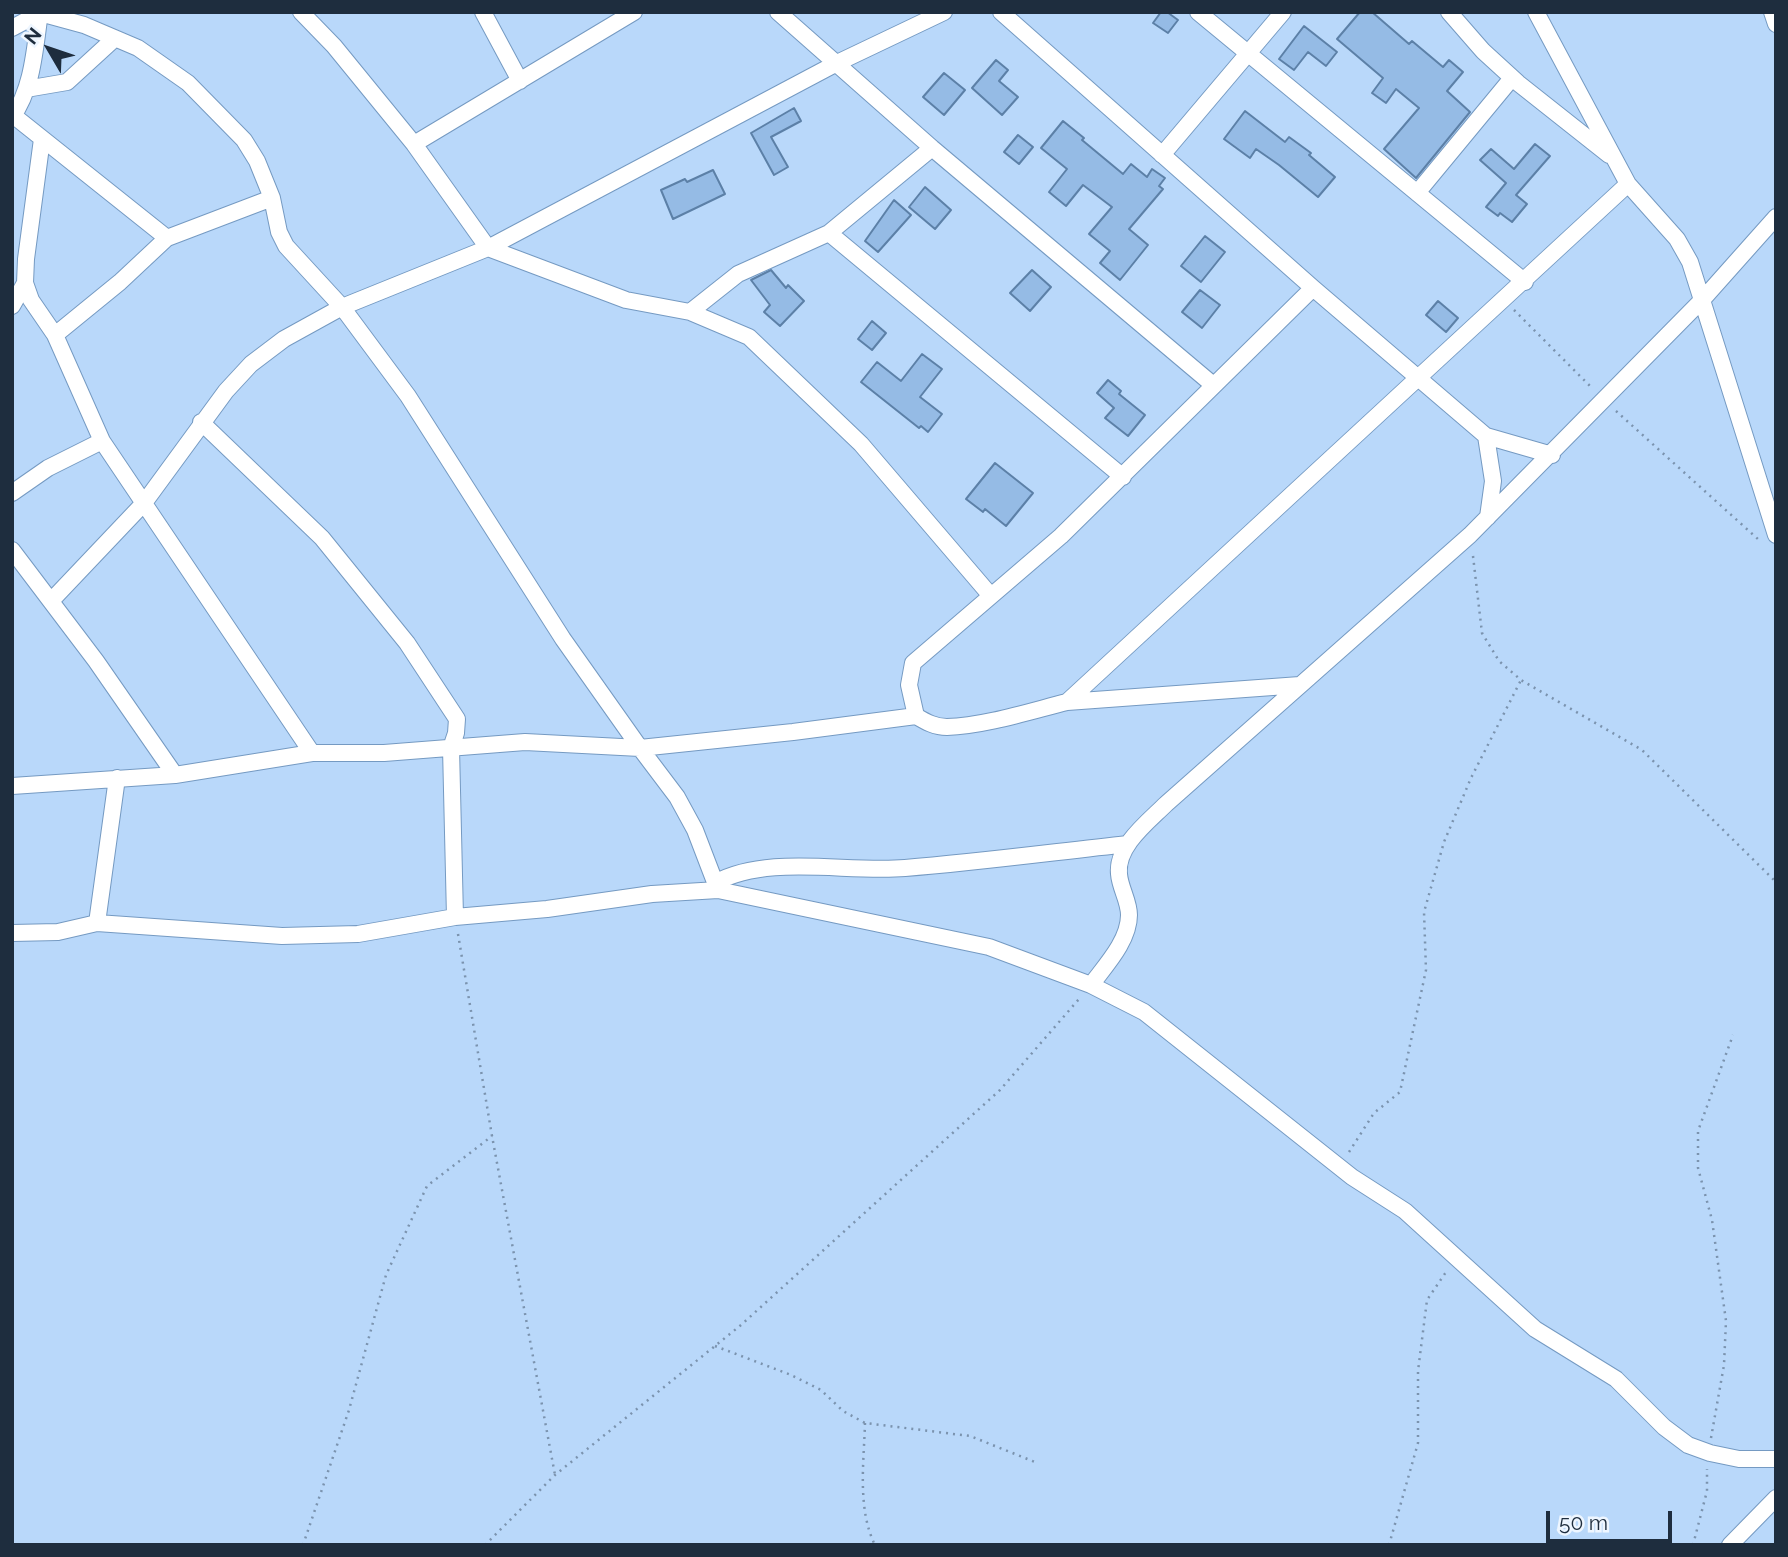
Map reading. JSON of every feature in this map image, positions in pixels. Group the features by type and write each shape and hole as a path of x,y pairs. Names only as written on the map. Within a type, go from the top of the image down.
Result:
{"street":[{"path":"301,12 334,46 414,144 488,248 626,300 690,312 749,337 861,444 991,596"},
{"path":"482,12 520,80"},
{"path":"414,144 634,12"},
{"path":"778,12 932,148 1212,384"},
{"path":"51,601 144,503 201,422 251,364 284,339 342,307 488,248 837,63 944,12"},
{"path":"1001,12 1313,288 1486,436 1552,455"},
{"path":"1198,12 1525,282"},
{"path":"1162,155 1283,12"},
{"path":"1449,12 1483,51 1512,78 1616,160"},
{"path":"1536,12 1628,184 1677,239 1690,262 1703,299 1771,540"},
{"path":"1772,12 1776,24"},
{"path":"12,28 40,13 83,25 138,48 188,83 244,140 257,161 272,198 279,232 286,246 342,307 408,396 564,639 677,797 695,830 717,886"},
{"path":"40,13 26,89 13,116 167,238"},
{"path":"26,89 67,82 114,39"},
{"path":"1417,193 1512,78"},
{"path":"42,139 26,259 25,283 31,300 55,335 102,440 312,754"},
{"path":"690,312 738,274 829,233 932,148"},
{"path":"1068,702 1628,184"},
{"path":"55,335 120,282 167,238 272,198"},
{"path":"1091,985 1122,941 1129,917 1119,874 1120,862 1128,844 1166,804 1489,517 1703,299 1776,217"},
{"path":"829,233 1123,477"},
{"path":"12,306 25,283"},
{"path":"916,716 909,685 913,663 1061,536 1123,477 1212,384 1313,288"},
{"path":"201,422 323,538 407,643 457,719 451,748 455,917"},
{"path":"1486,436 1493,481 1489,517"},
{"path":"12,493 48,468 102,440"},
{"path":"12,550 175,775"},
{"path":"14,783 175,775 312,754 384,753 525,742 640,748 916,716 930,724 946,727 997,719 1068,702 1300,685"},
{"path":"97,923 117,778"},
{"path":"717,886 731,874 757,868 902,868 1128,844"},
{"path":"12,933 58,932 97,923 282,936 358,934 455,917 547,909 717,886 989,947 1091,985 1144,1012 1340,1167 1405,1211 1535,1329 1616,1379 1664,1427 1688,1446 1739,1459 1776,1459"},
{"path":"1730,1545 1773,1507"}],"path":[{"path":"1504,300 1605,401 1771,540"},
{"path":"1470,535 1482,633 1499,661 1521,680 1642,750 1776,882"},
{"path":"1340,1167 1374,1113 1401,1092 1426,970 1424,912 1444,842 1471,778 1521,680"},
{"path":"455,917 492,1136 555,1475"},
{"path":"485,1545 555,1475 751,1316 1000,1090 1091,985"},
{"path":"1693,1545 1707,1491 1707,1452 1724,1365 1726,1321 1712,1220 1698,1168 1698,1131 1733,1035"},
{"path":"303,1545 349,1410 391,1262 427,1186 492,1136"},
{"path":"1389,1545 1418,1443 1418,1371 1427,1300 1456,1257"},
{"path":"715,1346 821,1390 843,1411 865,1423 970,1436 1035,1462"},
{"path":"865,1423 864,1500 868,1532 874,1545"}],"building":[{"path":"1161,12 1167,12 1178,20 1168,33 1153,23"},
{"path":"1360,12 1372,12 1409,44 1412,41 1443,67 1449,60 1463,72 1447,91 1470,112 1416,178 1384,149 1419,108 1396,89 1386,103 1372,93 1383,78 1337,39"},
{"path":"1304,26 1337,52 1326,66 1308,52 1294,70 1279,59"},
{"path":"996,60 1008,70 999,81 1018,97 1002,115 972,88"},
{"path":"944,73 965,90 944,115 923,97"},
{"path":"794,108 801,121 771,137 788,167 774,175 751,133"},
{"path":"1245,111 1285,142 1289,137 1311,153 1309,155 1335,177 1318,197 1256,149 1250,158 1224,139"},
{"path":"1063,121 1123,174 1131,164 1147,177 1152,169 1165,178 1159,186 1163,189 1129,229 1148,245 1120,280 1100,263 1110,251 1089,234 1112,207 1083,185 1066,206 1049,192 1067,169 1041,148"},
{"path":"1018,135 1033,147 1019,164 1004,152"},
{"path":"1535,144 1550,156 1516,195 1527,204 1512,222 1486,207 1506,183 1480,160 1491,149 1514,169"},
{"path":"713,170 725,194 673,219 661,190"},
{"path":"925,187 951,210 935,229 909,207"},
{"path":"894,200 911,215 878,252 865,241"},
{"path":"1205,236 1225,252 1201,282 1181,266"},
{"path":"771,270 786,288 788,285 804,301 780,326 764,312 770,305 751,280"},
{"path":"1032,270 1051,287 1030,311 1010,293"},
{"path":"1200,290 1220,305 1202,328 1182,312"},
{"path":"1438,301 1458,318 1446,332 1426,315"},
{"path":"872,321 886,333 872,350 858,339"},
{"path":"922,354 942,369 920,397 942,414 928,432 921,426 919,428 861,382 877,362 901,381"},
{"path":"1108,380 1121,391 1119,394 1145,415 1128,436 1105,418 1114,408 1097,393"},
{"path":"995,463 1033,493 1006,526 985,509 983,512 966,499"}]}
